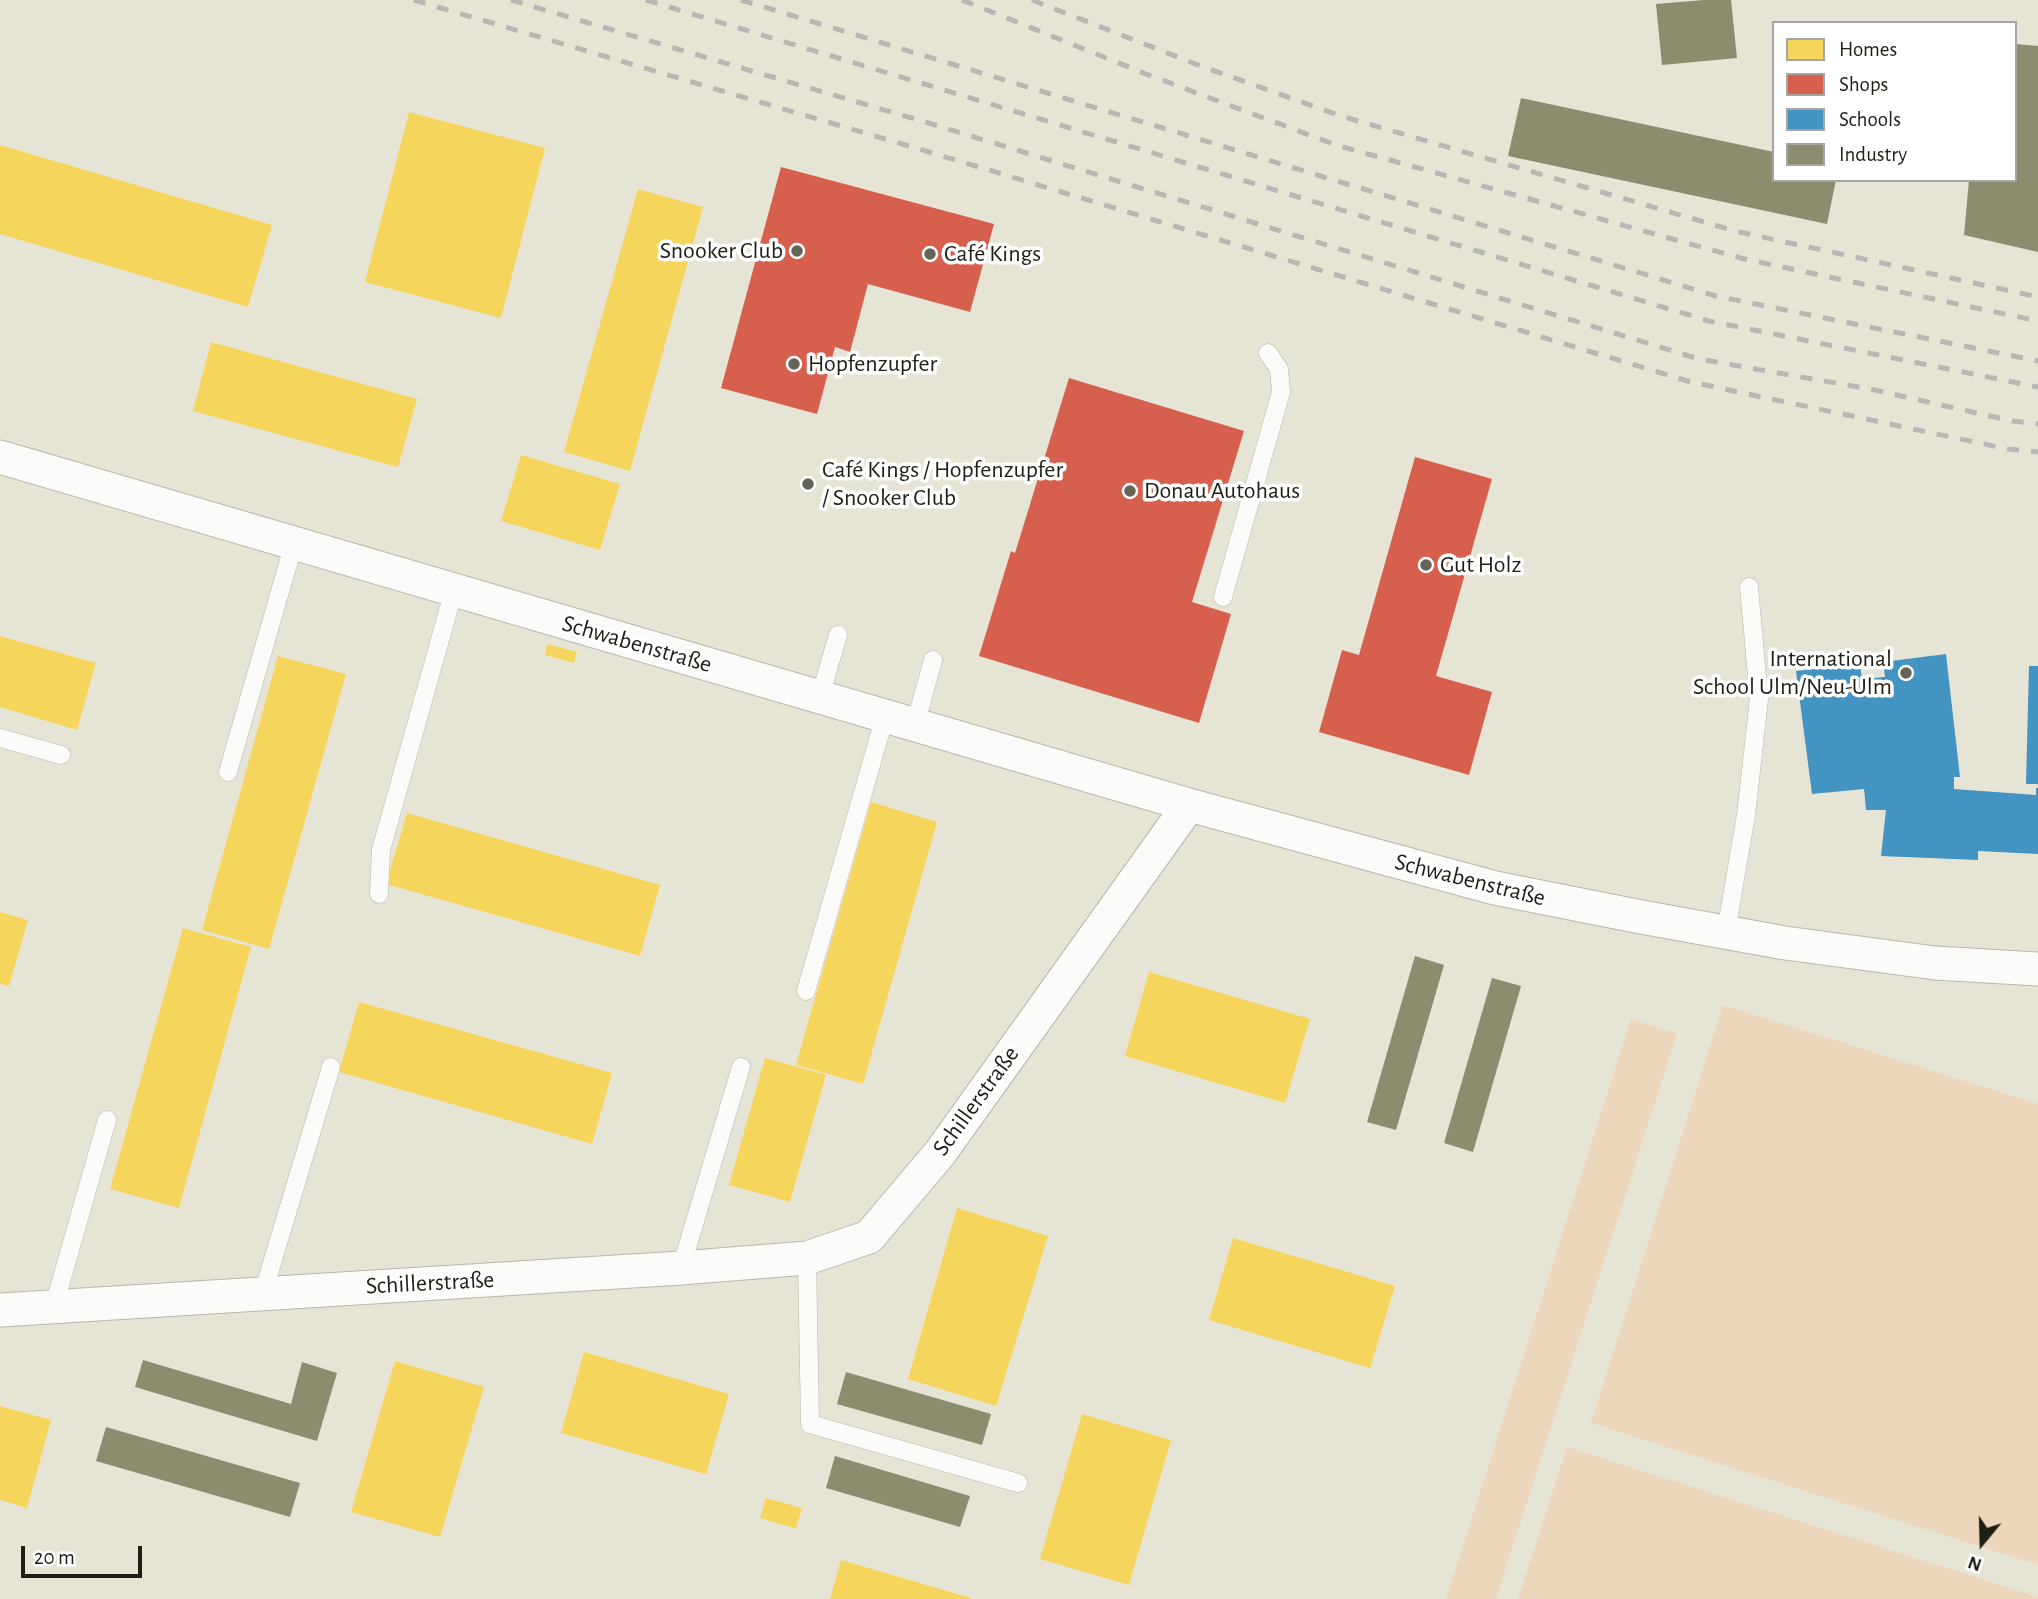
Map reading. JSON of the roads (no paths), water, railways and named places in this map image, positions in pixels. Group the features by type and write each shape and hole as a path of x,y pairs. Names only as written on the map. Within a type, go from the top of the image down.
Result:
{"street":[{"name":"Schwabenstraße","path":"0,457 1189,805 1495,888 1785,943 1935,963 2038,969"},
{"name":"Schillerstraße","path":"0,1310 807,1258 869,1237 931,1164 1189,805"}],"lane":[{"path":"1223,597 1281,392 1279,369 1268,353"},
{"path":"228,772 294,543"},
{"path":"1726,932 1746,815 1759,699 1749,587"},
{"path":"379,894 382,850 454,590"},
{"path":"820,697 838,635"},
{"path":"806,991 900,721 933,660"},
{"path":"0,738 61,755"},
{"path":"263,1293 331,1067"},
{"path":"681,1268 741,1067"},
{"path":"54,1306 107,1120"},
{"path":"807,1258 810,1423 1018,1483"}],"railway":[{"path":"414,0 1691,382 2008,449 2038,452"},
{"path":"511,0 925,122 1699,359 1875,390 2012,421 2038,424"},
{"path":"646,0 1709,321 2038,387"},
{"path":"741,0 1716,296 2038,361"},
{"path":"962,0 1146,74 1336,145 1744,259 2038,321"},
{"path":"1032,0 1198,65 1341,116 1735,231 2038,297"}],"place":[{"name":"Snooker Club","path":"797,251"},
{"name":"Café Kings","path":"930,254"},
{"name":"Hopfenzupfer","path":"794,364"},
{"name":"Café Kings / Hopfenzupfer / Snooker Club","path":"808,484"},
{"name":"Donau Autohaus","path":"1130,491"},
{"name":"Gut Holz","path":"1426,565"},
{"name":"International School Ulm/Neu-Ulm","path":"1906,673"}]}
